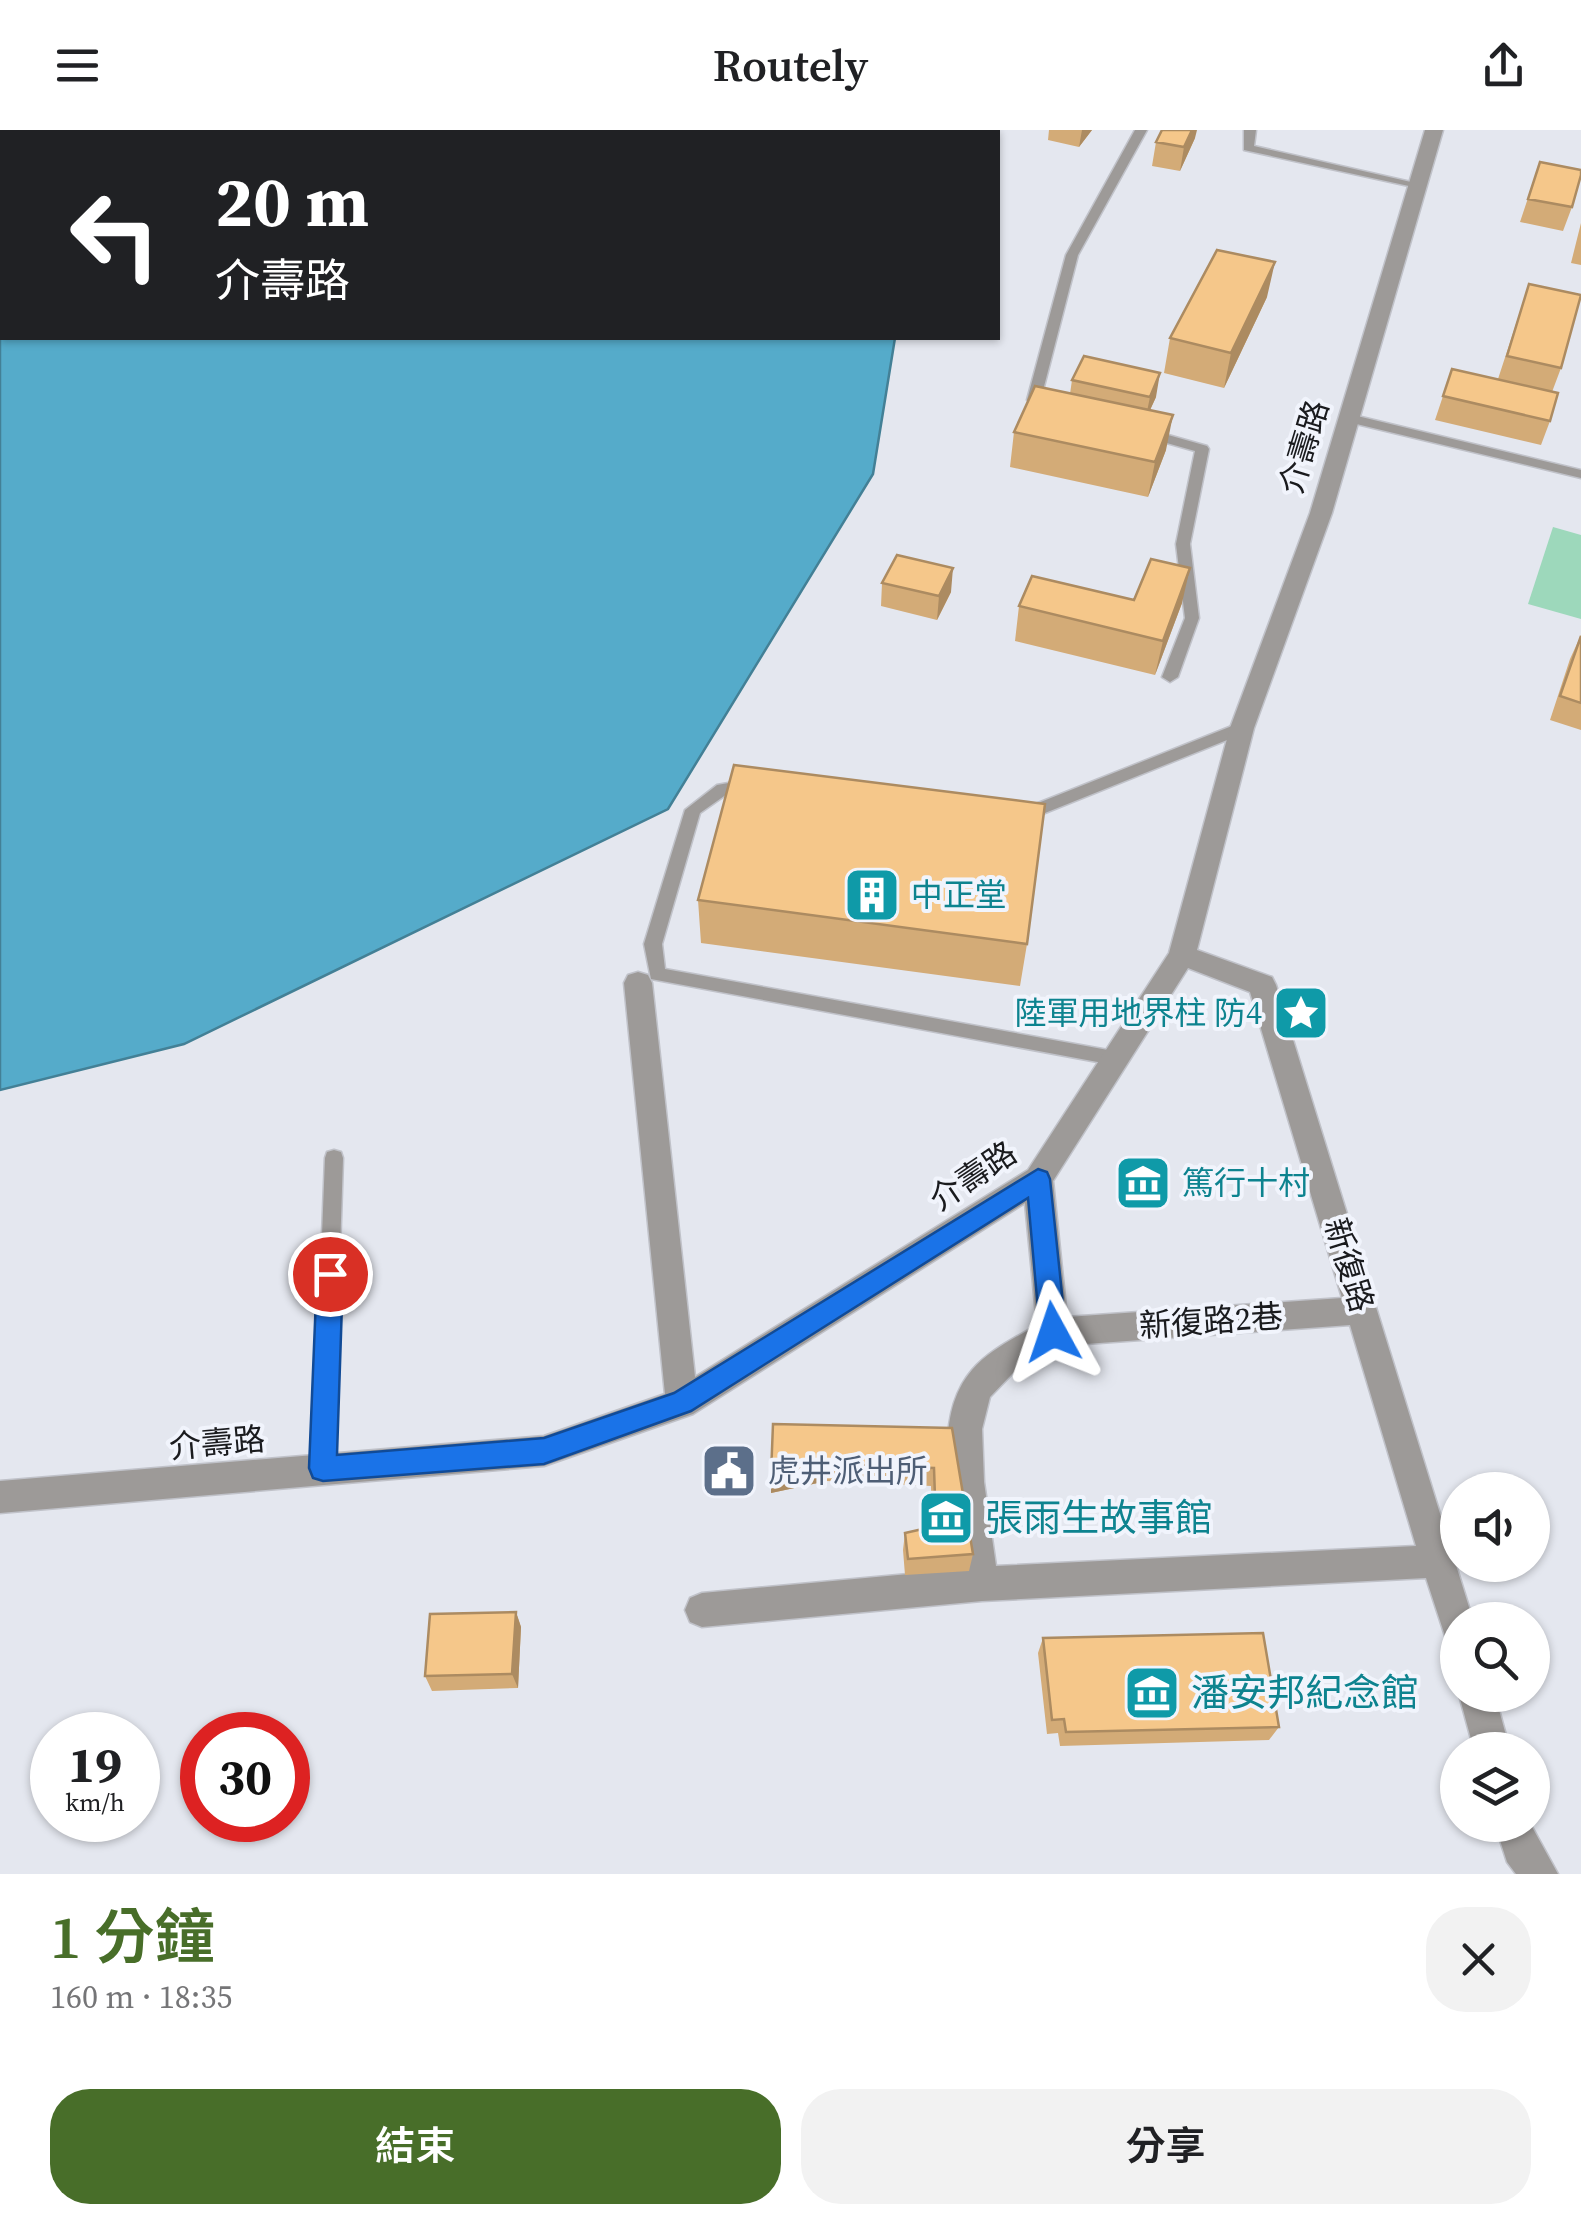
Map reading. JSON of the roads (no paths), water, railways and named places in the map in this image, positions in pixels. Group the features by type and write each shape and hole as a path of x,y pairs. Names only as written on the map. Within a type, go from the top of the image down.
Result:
{"street":[{"name":"介壽路","path":"0,1497 544,1451 682,1403 1038,1179 1182,956 1242,728 1322,513 1434,130"},
{"name":"新復路","path":"1182,956 1262,985 1451,1602"},
{"path":"638,983 682,1403"},
{"path":"982,1584 964,1430 978,1386 1053,1332 1038,1179"},
{"name":"新復路2巷","path":"1053,1332 1363,1310"},
{"path":"702,1610 982,1584 1439,1561"},
{"path":"1518,1842 1539,1874"}],"lane":[{"path":"1052,405 1034,400 1072,256 1141,130"},
{"path":"1250,130 1248,148 1418,185"},
{"path":"1349,418 1581,474"},
{"path":"1127,427 1202,448 1183,544 1192,618 1170,678"},
{"path":"1004,815 1021,816 1242,728"},
{"path":"770,783 723,789 693,810 652,944 658,974 1119,1059"},
{"path":"323,1468 334,1158"}],"water":[{"path":"0,340 895,340 873,474 668,809 184,1044 0,1090"}],"place":[{"name":"中正堂","path":"872,895"},
{"name":"陸軍用地界柱 防4","path":"1301,1013"},
{"name":"篤行十村","path":"1143,1183"},
{"name":"虎井派出所","path":"729,1471"},
{"name":"張雨生故事館","path":"946,1518"},
{"name":"潘安邦紀念館","path":"1152,1693"}]}
